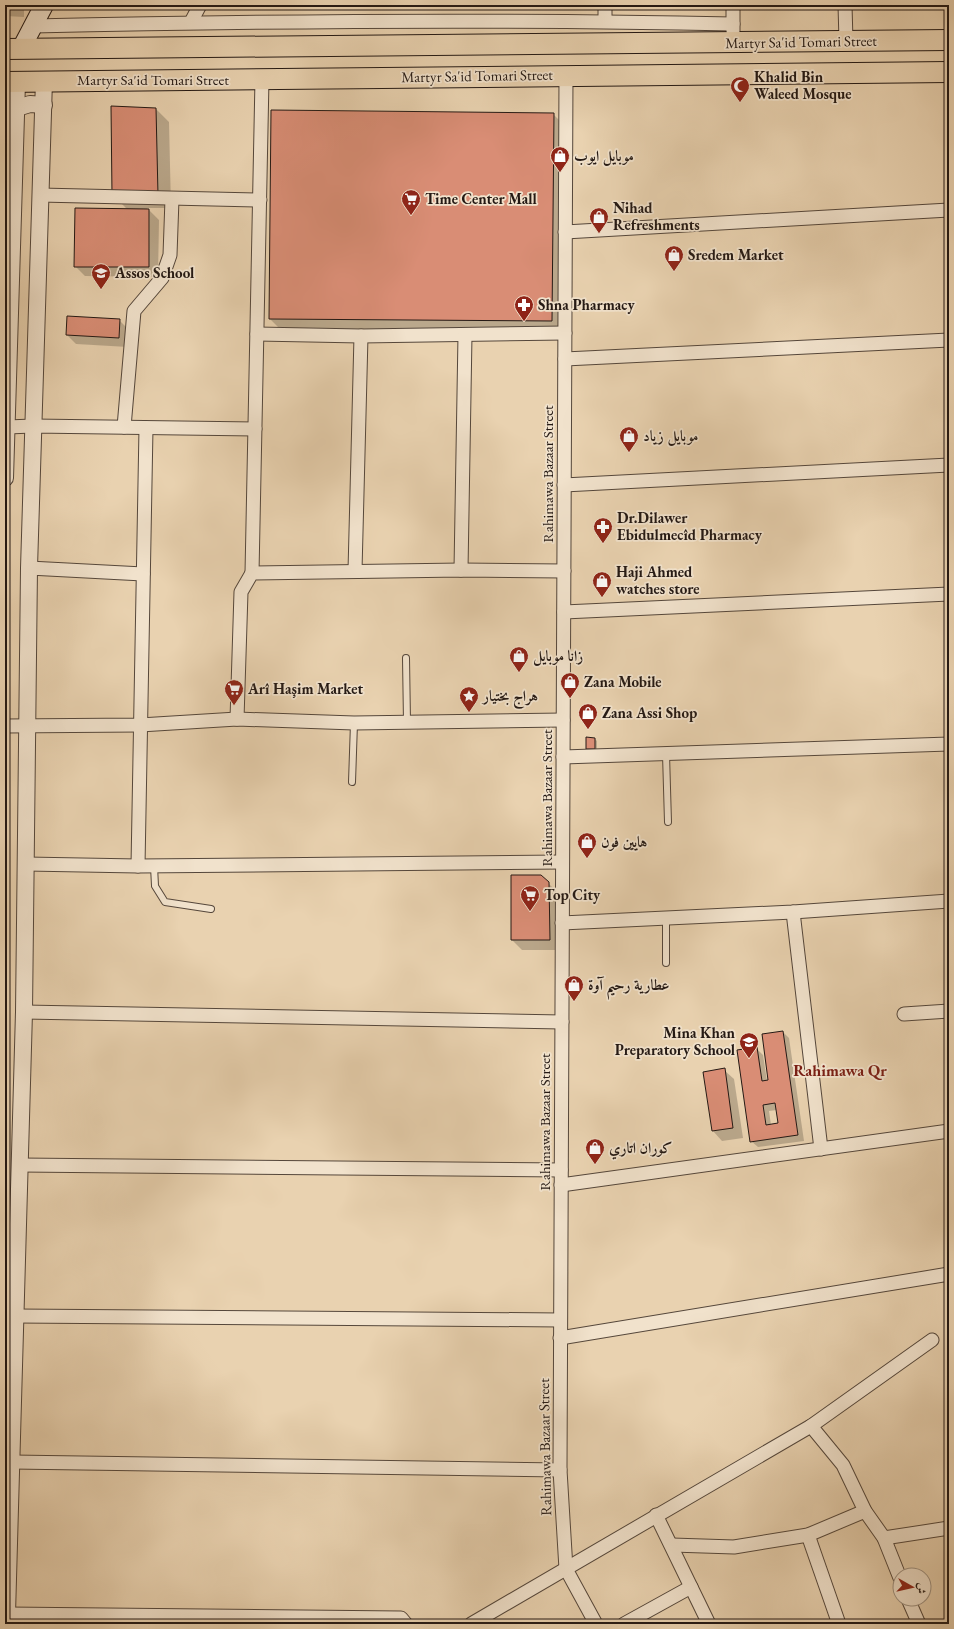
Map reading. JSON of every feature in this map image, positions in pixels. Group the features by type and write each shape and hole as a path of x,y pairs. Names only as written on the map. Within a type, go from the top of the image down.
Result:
{"main road":[{"path":"13,49 33,26 44,5"},
{"name":"Martyr Sa'id Tomari Street","path":"13,49 733,33 846,41 949,40"},
{"name":"Martyr Sa'id Tomari Street","path":"11,82 44,80 949,72"}],"street":[{"path":"191,22 200,5"},
{"path":"605,5 605,21"},
{"path":"33,26 191,22 605,21 733,33 733,5"},
{"path":"845,5 846,41"},
{"name":"Rahimawa Bazaar Street","path":"566,75 560,1320 560,1470 566,1569"},
{"path":"237,719 241,592 252,573 262,79"},
{"path":"44,80 29,568 24,1012 20,1165 11,1231 15,1316 12,1462 6,1619 401,1618 406,1624"},
{"path":"5,478 17,108 11,82"},
{"path":"17,108 30,104 44,105"},
{"path":"40,195 260,200"},
{"path":"124,427 134,311 162,278 170,255 172,199"},
{"path":"565,232 949,210"},
{"path":"257,334 361,336 565,333"},
{"path":"461,570 465,335"},
{"path":"355,571 361,336"},
{"path":"565,359 949,340"},
{"path":"7,427 34,426 255,429"},
{"path":"138,866 146,428"},
{"path":"564,485 949,465"},
{"path":"29,568 143,574"},
{"path":"252,573 461,570 564,571"},
{"path":"564,612 949,594"},
{"path":"5,726 140,725 237,719 354,723 563,720"},
{"path":"563,757 949,744"},
{"path":"26,864 154,866 562,862"},
{"path":"562,923 793,912 949,901"},
{"path":"793,912 821,1149"},
{"path":"904,1014 949,1011"},
{"path":"24,1012 562,1022"},
{"path":"561,1185 949,1131"},
{"path":"20,1165 561,1170"},
{"path":"560,1338 949,1274"},
{"path":"15,1316 560,1320"},
{"path":"471,1624 811,1426 932,1340"},
{"path":"811,1426 842,1464 865,1511 884,1538 896,1567"},
{"path":"12,1462 560,1470"},
{"path":"672,1545 734,1547 808,1535 865,1511"},
{"path":"656,1515 710,1624"},
{"path":"884,1538 949,1528"},
{"path":"808,1535 840,1624"},
{"path":"566,1569 596,1624"},
{"path":"624,1624 691,1587"},
{"path":"912,1607 919,1624"}],"lane":[{"path":"406,658 407,722"},
{"path":"352,782 354,723"},
{"path":"666,754 668,822"},
{"path":"154,866 155,886 165,902 211,909"},
{"path":"666,918 666,963"}],"building":[{"path":"111,106 156,108 158,195 112,195"},
{"name":"Time Center Mall","path":"271,110 554,113 552,321 269,319"},
{"path":"75,208 149,209 149,267 74,267"},
{"path":"67,316 120,319 119,338 66,335"},
{"path":"586,737 595,738 595,749 586,749"},
{"name":"Top City","path":"511,875 541,875 549,882 550,940 511,940"},
{"path":"783,1031 798,1135 750,1142 737,1050 757,1047 762,1081 768,1080 762,1034","holes":["775,1103 778,1123 766,1125 763,1105"]},
{"path":"725,1068 733,1128 712,1131 703,1072"}],"place":[{"name":"Khalid Bin Waleed Mosque","path":"740,103"},
{"name":"موبايل ايوب","path":"560,173"},
{"name":"Time Center Mall","path":"411,216"},
{"name":"Nihad Refreshments","path":"599,234"},
{"name":"Sredem Market","path":"674,272"},
{"name":"Assos School","path":"101,290"},
{"name":"Shna Pharmacy","path":"524,322"},
{"name":"موبايل زياد","path":"629,453"},
{"name":"Dr.Dilawer Ebidulmecîd Pharmacy","path":"603,544"},
{"name":"Haji Ahmed watches store","path":"602,598"},
{"name":"زانا موبايل","path":"519,673"},
{"name":"Zana Mobile","path":"570,699"},
{"name":"Arî Haşim Market","path":"234,706"},
{"name":"هراج بختيار","path":"469,713"},
{"name":"Zana Assi Shop","path":"588,730"},
{"name":"هايين فون","path":"587,859"},
{"name":"Top City","path":"530,912"},
{"name":"عطارية رحيم آوة","path":"574,1002"},
{"name":"Mina Khan Preparatory School","path":"749,1059"},
{"name":"كوران اتاري","path":"595,1165"}],"district":[{"name":"Rahimawa Qr","path":"840,1070"}]}
